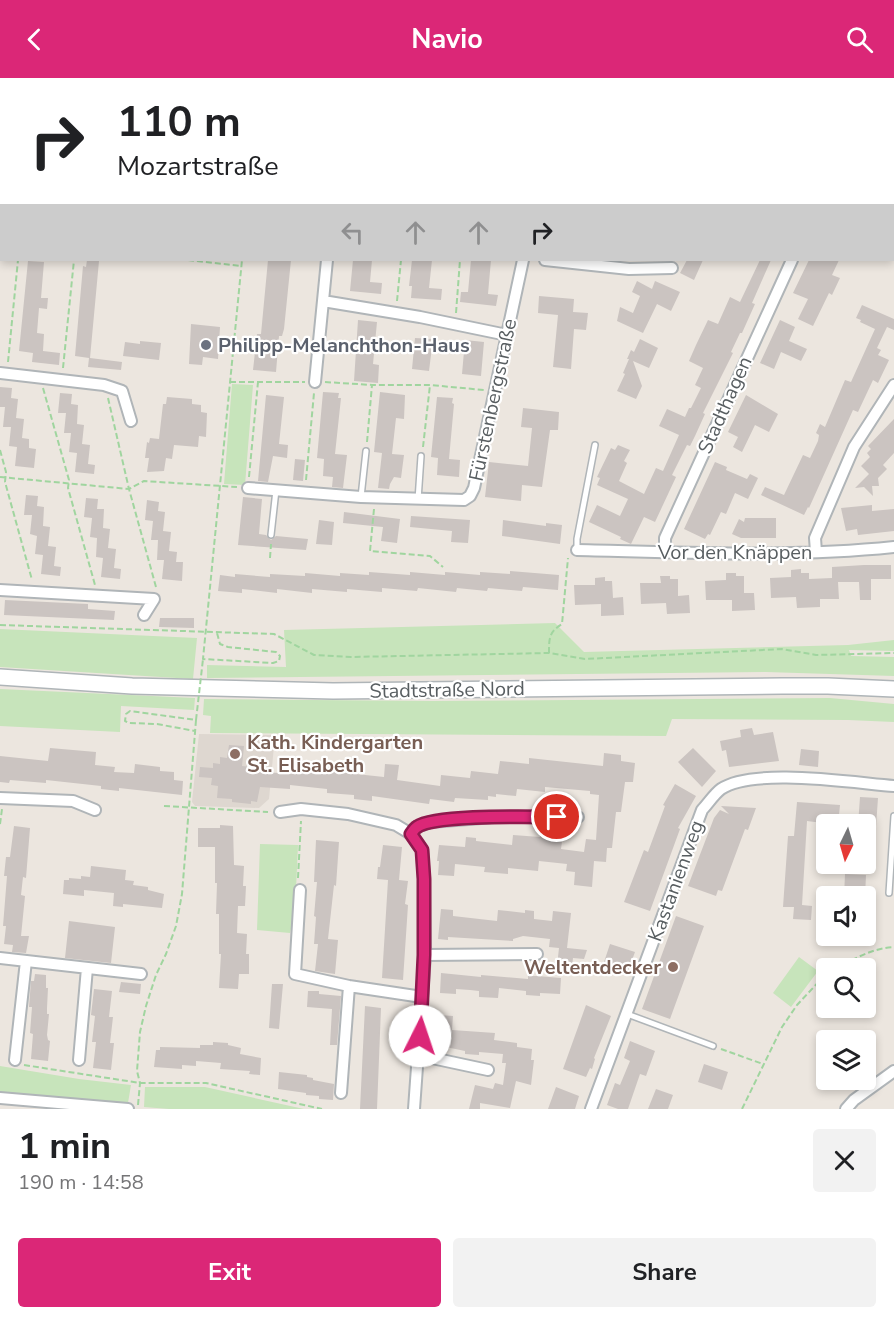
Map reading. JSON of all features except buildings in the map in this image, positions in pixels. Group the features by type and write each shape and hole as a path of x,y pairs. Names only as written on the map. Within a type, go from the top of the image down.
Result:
{"main road":[{"name":"Stadtstraße Nord","path":"0,677 142,686 321,691 828,686 894,689"}],"street":[{"path":"315,382 327,261"},
{"name":"Fürstenbergstraße","path":"248,488 375,498 464,501 474,488 523,261"},
{"path":"568,261 629,268 672,268"},
{"name":"Stadthagen","path":"665,552 665,538 792,261"},
{"path":"323,301 507,335"},
{"path":"3,373 104,385 122,391 131,421"},
{"path":"816,552 815,538 854,447 894,385"},
{"name":"Vor den Knäppen","path":"577,550 816,552 894,548"},
{"path":"0,590 154,599 144,615"},
{"name":"Kastanienweg","path":"591,1109 702,810 720,789 744,780 769,777 894,786"},
{"path":"1,799 73,801 95,810"},
{"path":"280,812 301,809 348,814 396,825 411,834 422,850 424,955 414,1109"},
{"path":"411,834 417,827 430,822 494,817 578,817"},
{"path":"300,890 295,974 349,986 422,996"},
{"path":"424,955 537,954"},
{"path":"0,958 141,974"},
{"path":"15,1062 26,961"},
{"path":"79,1060 87,968"},
{"path":"341,1093 349,986"},
{"path":"418,1055 488,1070"},
{"path":"846,1109 854,1100 894,1071"},
{"path":"0,1098 128,1109"}],"lane":[{"path":"577,550 577,539 595,445"},
{"path":"362,497 366,451"},
{"path":"418,500 421,456"},
{"path":"271,536 276,490"},
{"path":"889,893 894,816"},
{"path":"627,1014 713,1046"}],"path":[{"path":"3,373 18,261"},
{"path":"62,380 74,261"},
{"path":"197,261 241,266"},
{"path":"138,1109 140,1083 136,1071 140,1032 146,1006 176,926 182,894 196,720 242,261"},
{"path":"395,313 401,261"},
{"path":"455,324 460,261"},
{"path":"41,377 69,483 68,488 96,586 96,594"},
{"path":"230,382 430,385 495,391"},
{"path":"0,477 129,489 144,481 248,488 258,382"},
{"path":"305,493 315,382"},
{"path":"104,385 157,591 154,599"},
{"path":"366,451 372,385"},
{"path":"421,456 430,385"},
{"path":"0,450 6,472 5,482 35,591"},
{"path":"375,498 370,551 430,556 443,567"},
{"path":"270,558 271,536"},
{"path":"549,653 549,636 562,624 568,556 577,550"},
{"path":"0,625 274,634 314,655 333,656 549,653 585,659 782,649 816,655 894,653"},
{"path":"203,659 273,663 279,661 280,656 276,652 219,644 217,633"},
{"path":"195,731 125,721 126,714 130,711 196,720"},
{"path":"0,824 1,799"},
{"path":"164,806 280,812"},
{"path":"300,890 298,883 301,809"},
{"path":"855,958 894,947"},
{"path":"742,1109 782,1027 797,1005 816,985"},
{"path":"713,1046 763,1064"},
{"path":"15,1062 140,1083 206,1083 322,1109"}],"shaded area":[{"name":"Kath. Kindergarten St. Elisabeth","path":"199,734 275,735 269,799 259,808 195,806 192,802"}],"green space":[{"path":"232,384 253,385 245,485 224,484"},
{"path":"555,623 584,652 848,645 894,640 894,651 849,650 851,656 894,657 894,676 766,672 207,678 207,665 286,667 284,630"},
{"path":"0,629 197,638 193,679 0,667"},
{"path":"0,689 195,698 194,710 121,706 120,732 0,726"},
{"path":"830,698 894,704 894,722 672,719 666,736 210,733 211,716 203,715 204,699 432,701"},
{"path":"260,844 298,845 295,912 290,933 257,930"},
{"path":"799,957 816,970 816,974 791,1007 773,993"},
{"path":"0,1066 131,1085 128,1103 0,1092"},
{"path":"145,1087 205,1087 304,1109 144,1107"}],"place":[{"name":"Philipp-Melanchthon-Haus","path":"206,345"},
{"name":"Kath. Kindergarten St. Elisabeth","path":"235,754"},
{"name":"Weltentdecker","path":"673,967"}],"route":[{"path":"420,1036 424,955 424,879 422,850 411,834 417,827 430,822 494,817 557,817"}]}
